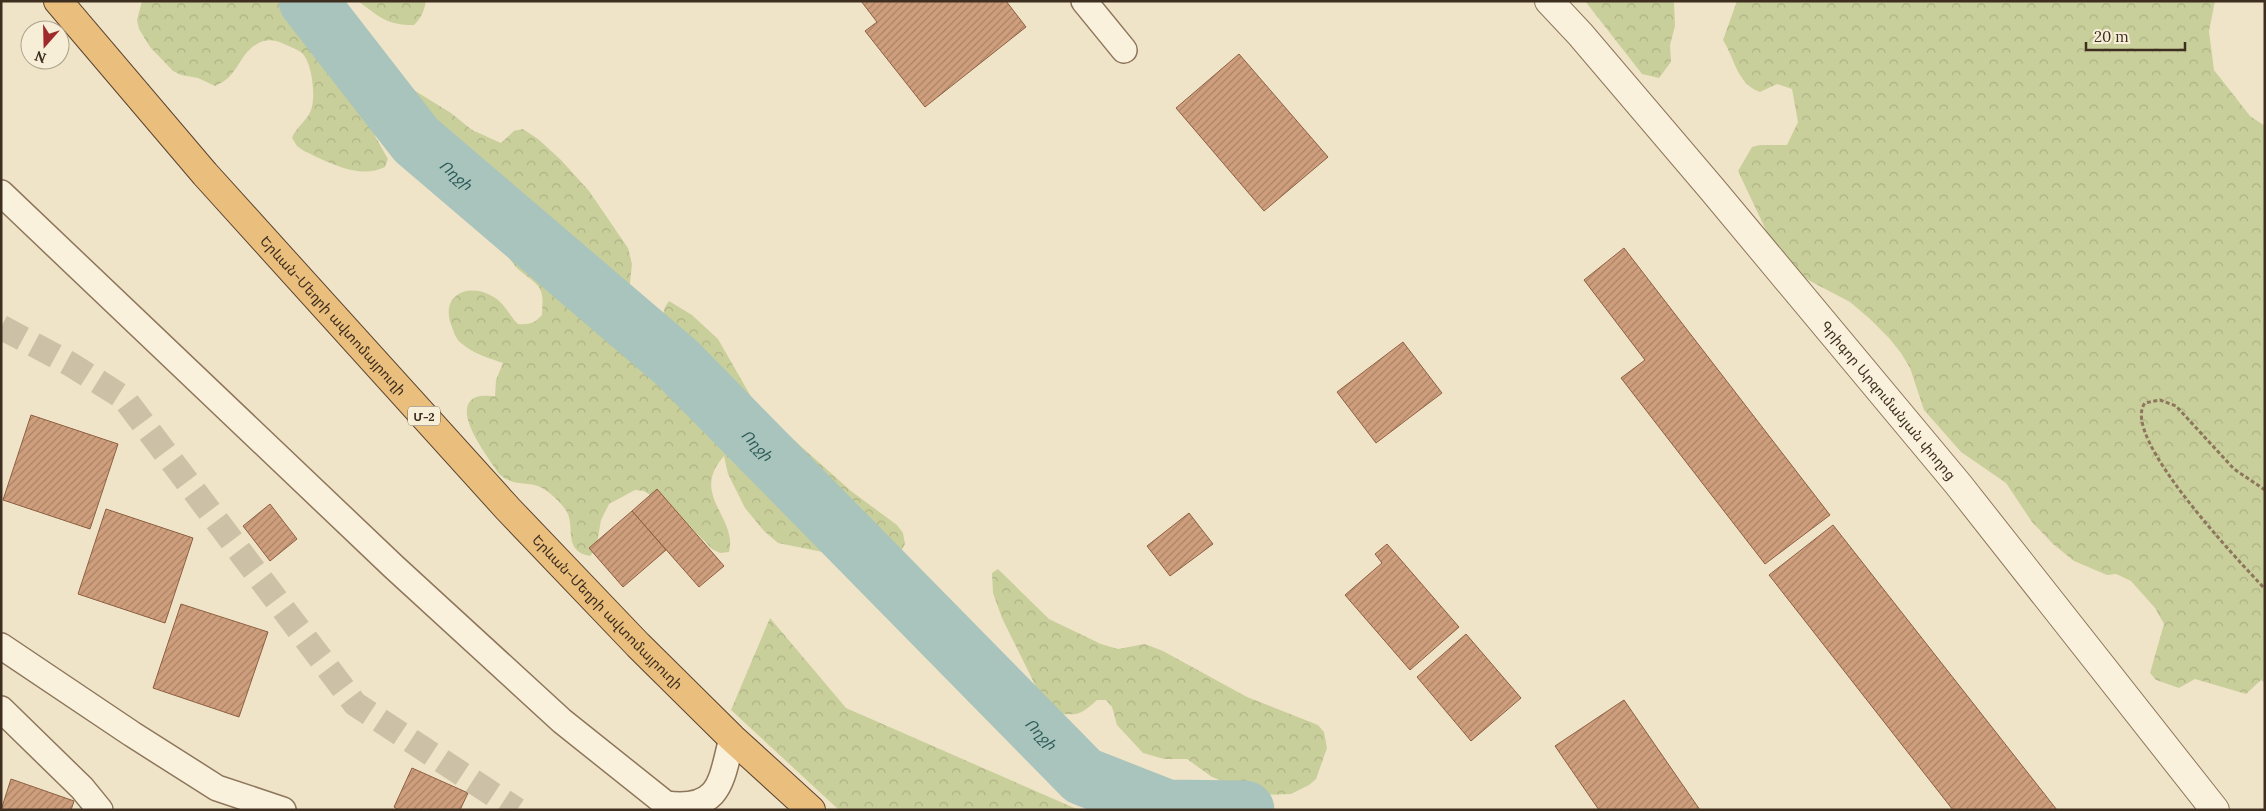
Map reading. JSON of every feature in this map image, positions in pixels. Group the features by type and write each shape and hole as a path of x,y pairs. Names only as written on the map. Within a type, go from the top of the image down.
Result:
{"highway":[{"name":"Երևան-Մեղրի ավտոմայրուղի","path":"58,1 205,174 508,509 638,645 732,738 810,810"}],"street":[{"path":"1084,1 1124,50"},
{"name":"Գրիգոր Արզումանյան փողոց","path":"1549,1 1580,34 1700,174 1945,469 2101,663 2215,810"},
{"path":"6,207 562,721 666,804 684,808 701,804 712,797 720,784 732,738"},
{"path":"1,646 216,788 283,810"},
{"path":"1,709 82,788 100,810"}],"path":[{"path":"2265,490 2234,469 2176,406 2160,400 2145,403 2141,408 2141,420 2146,438 2166,471 2209,528 2265,589"}],"green space":[{"path":"142,1 314,1 376,54 383,71 451,113 472,130 501,143 514,131 523,129 538,139 561,160 589,191 628,248 632,264 629,292 631,319 656,358 668,384 699,413 709,416 716,409 710,382 666,327 663,313 669,301 692,315 718,339 757,407 851,491 897,525 903,533 905,544 900,553 891,559 862,560 778,543 764,531 745,508 728,474 724,456 715,470 711,483 717,506 730,539 729,552 720,553 712,549 678,514 644,491 635,490 609,504 601,520 596,549 590,556 581,553 573,543 568,515 561,504 542,488 532,484 510,481 499,474 480,446 469,422 467,412 469,403 478,396 495,396 496,380 503,363 476,353 458,340 449,316 449,307 452,300 465,291 483,292 492,296 503,305 518,324 529,324 542,315 542,299 538,286 515,266 457,176 429,146 401,131 393,129 380,129 375,136 388,159 385,167 375,170 365,172 354,171 304,151 297,146 292,138 309,114 313,97 311,73 303,54 279,42 272,40 264,41 250,49 234,72 223,82 215,86 198,78 181,75 173,71 150,47 139,29 137,20"},
{"path":"358,1 426,1 419,20 414,25 404,25 390,22 378,16"},
{"path":"1585,1 1674,1 1675,26 1670,45 1671,62 1659,78 1642,74"},
{"path":"1737,1 2215,1 2209,31 2214,70 2250,116 2265,126 2265,683 2261,680 2246,694 2195,679 2179,688 2156,680 2150,673 2164,624 2155,608 2131,581 2116,574 2107,575 2074,561 2053,544 2032,522 2006,483 1961,452 1924,410 1910,368 1889,338 1850,302 1810,281 1780,260 1738,171 1752,147 1760,145 1787,145 1798,122 1792,89 1777,84 1760,92 1746,83 1737,70 1723,40"},
{"path":"998,569 1049,619 1101,644 1118,649 1145,644 1163,651 1247,697 1318,725 1324,732 1327,748 1316,779 1309,785 1291,794 1259,795 1212,777 1187,759 1164,759 1143,753 1117,725 1112,707 1106,700 1097,700 1087,709 1078,713 1055,713 1042,699 1002,618 993,593 992,573"},
{"path":"770,618 846,708 1079,810 839,810 731,710"}],"building":[{"path":"861,1 1006,1 1026,27 925,107 865,31 877,22"},
{"path":"1239,54 1328,157 1264,211 1176,108"},
{"path":"1624,248 1830,515 1765,564 1621,378 1645,360 1584,280"},
{"path":"1403,342 1442,393 1376,443 1337,392"},
{"path":"31,415 118,444 90,529 3,500"},
{"path":"657,489 724,566 699,587 632,511"},
{"path":"270,504 297,539 270,561 243,526"},
{"path":"106,509 193,538 165,623 78,594"},
{"path":"632,511 666,550 623,587 589,548"},
{"path":"1189,513 1213,544 1170,576 1147,546"},
{"path":"1833,525 2057,810 1953,810 1769,575"},
{"path":"1387,544 1459,627 1410,670 1345,595 1382,563 1375,554"},
{"path":"181,604 268,632 239,717 153,688"},
{"path":"1466,634 1521,698 1471,741 1417,677"},
{"path":"1624,700 1700,810 1599,810 1555,746"},
{"path":"412,768 468,793 460,810 399,810 394,807"},
{"path":"11,779 74,801 71,810 1,810"}],"waterway":[{"name":"Ողջի","path":"308,1 416,140 677,363 1083,776 1167,809 1245,810"}],"tunnel":[{"path":"1,327 70,364 124,398 355,704 517,810"}]}
